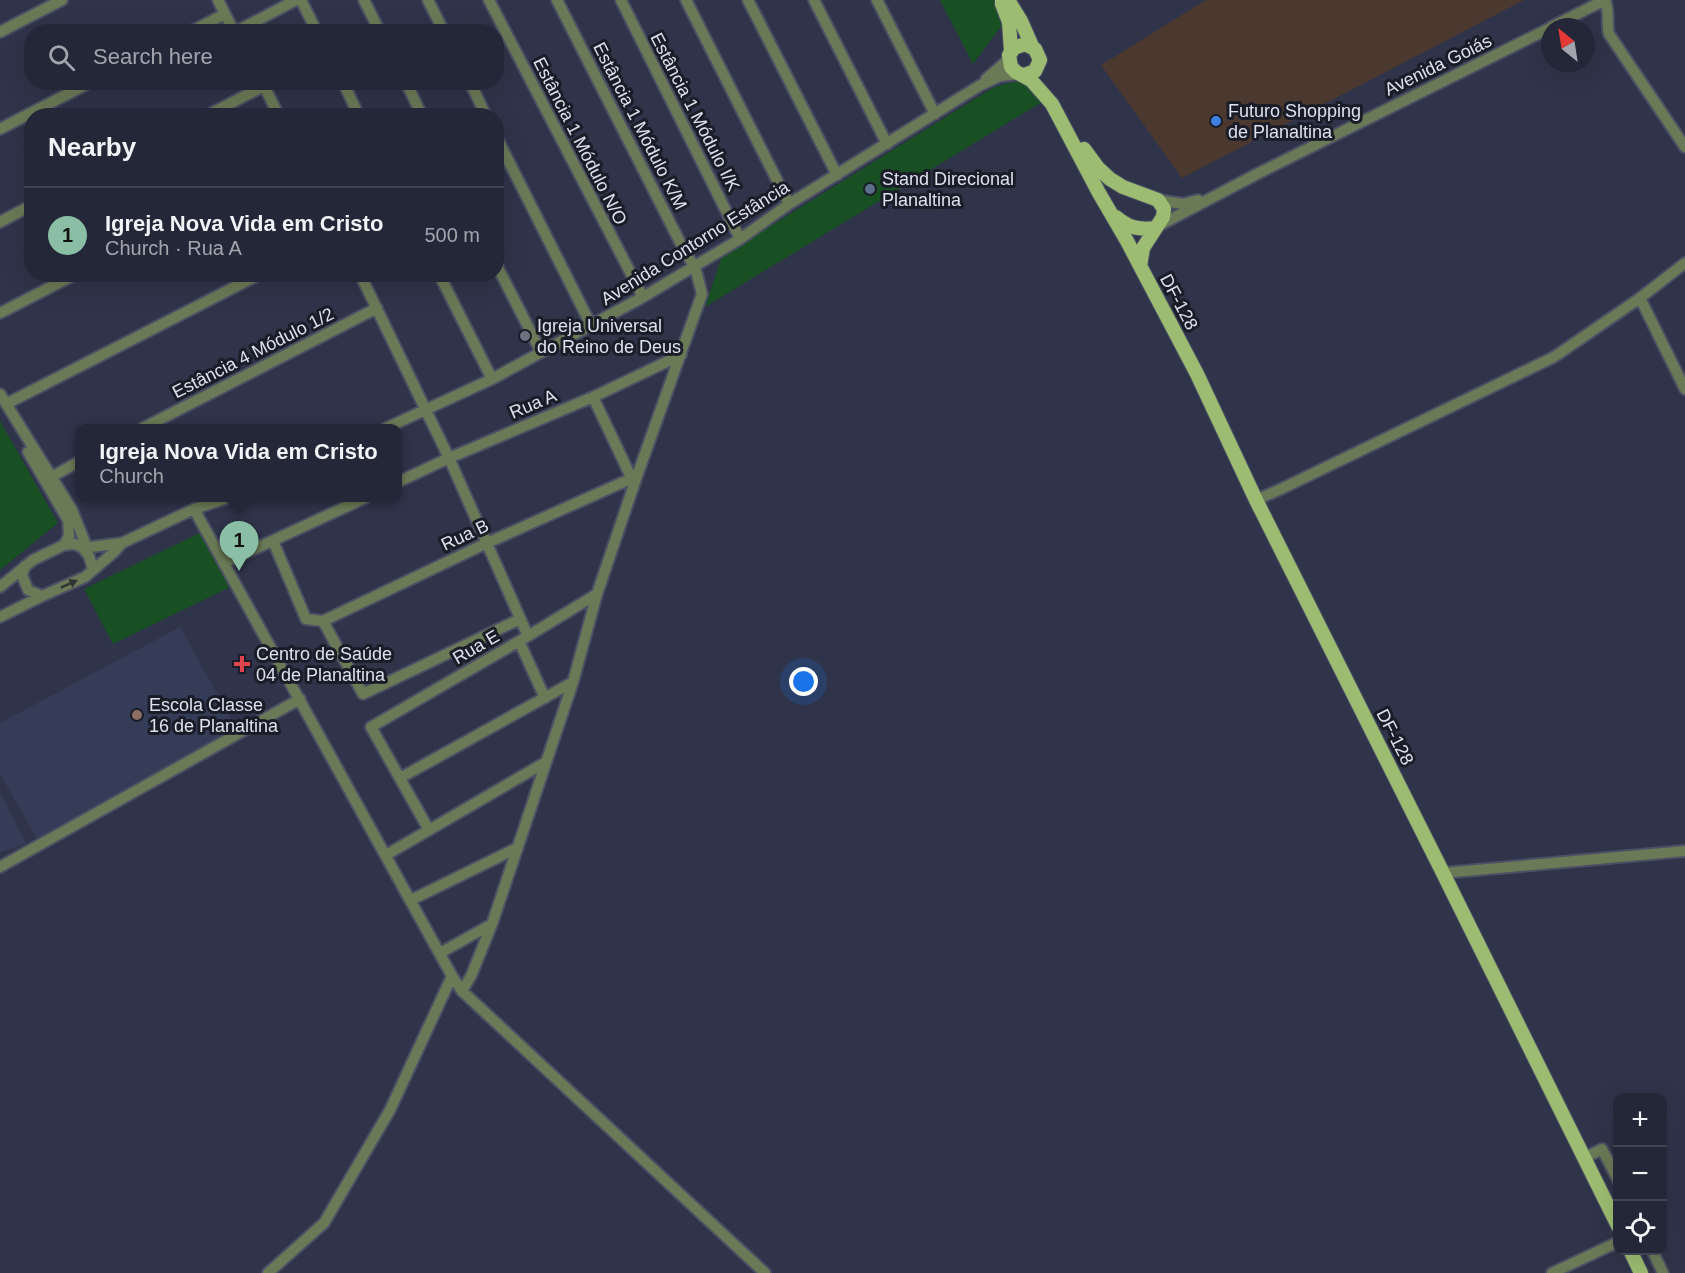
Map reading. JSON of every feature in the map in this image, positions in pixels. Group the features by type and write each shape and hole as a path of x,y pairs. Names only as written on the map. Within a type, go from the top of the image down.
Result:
{"main road":[{"path":"1002,0 1009,22 1010,55"},
{"path":"1008,0 1039,56 1043,77 1086,152 1110,179 1123,187 1158,200"},
{"path":"1010,55 1021,44 1032,46"},
{"name":"DF-128","path":"1010,55 1013,70 1038,87 1052,104 1197,374 1256,500 1613,1218"},
{"path":"1022,75 1035,71 1039,64"},
{"path":"1123,187 1113,192 1107,206 1118,219 1130,227 1143,230 1156,228"},
{"name":"DF-128","path":"1140,266 1143,248 1164,213 1158,200"},
{"path":"1632,1255 1641,1273"}],"street":[{"path":"0,32 62,0"},
{"path":"218,0 230,24"},
{"path":"250,24 296,0"},
{"path":"301,0 313,24"},
{"path":"364,0 376,24"},
{"path":"428,0 440,24"},
{"name":"Estância 1 Módulo N/O","path":"489,0 501,24"},
{"name":"Estância 1 Módulo K/M","path":"462,991 471,976 492,924 573,682 597,594 634,477 702,294 694,267 557,0"},
{"name":"Estância 1 Módulo I/K","path":"621,0 741,238"},
{"path":"686,0 789,204"},
{"path":"748,0 837,175"},
{"path":"814,0 887,144"},
{"path":"877,0 935,114"},
{"path":"1605,0 1609,8 1607,26 1609,34 1685,147"},
{"name":"Avenida Goiás","path":"1569,18 1605,0"},
{"path":"206,24 225,14"},
{"name":"Estância 1 Módulo N/O","path":"504,29 643,297"},
{"name":"Avenida Goiás","path":"1156,228 1213,196 1541,32"},
{"name":"Avenida Contorno Estância","path":"980,86 1010,55"},
{"name":"Avenida Contorno Estância","path":"397,424 492,379 643,297 741,238 789,204 980,86 1000,76 1022,75"},
{"path":"41,108 76,90"},
{"path":"220,108 252,90"},
{"path":"266,90 275,108"},
{"path":"347,90 355,108"},
{"path":"410,90 418,108"},
{"path":"474,90 482,108"},
{"path":"0,129 24,117"},
{"path":"504,152 591,325"},
{"name":"Avenida Goiás","path":"1158,200 1183,204 1213,196"},
{"path":"0,222 24,210"},
{"path":"1256,500 1554,357 1640,298 1685,263"},
{"path":"504,280 541,352"},
{"path":"0,313 60,282"},
{"path":"3,405 244,282"},
{"path":"364,282 449,458 487,543 520,619 523,639 545,698"},
{"path":"443,282 492,379"},
{"path":"1640,298 1685,389"},
{"name":"Estância 4 Módulo 1/2","path":"153,424 377,308"},
{"name":"Rua A","path":"402,480 681,355"},
{"path":"0,394 3,405 48,478 72,510 86,544 83,548"},
{"path":"593,396 634,477"},
{"path":"48,478 75,464"},
{"name":"Rua B","path":"273,541 306,620 323,621 487,543 634,477"},
{"path":"48,478 68,520 69,536 64,545"},
{"path":"83,548 122,543 215,502"},
{"path":"224,563 356,502"},
{"path":"195,509 462,991 765,1273"},
{"path":"0,617 85,577 122,543"},
{"path":"0,587 33,560 64,545 75,544 83,548 89,556 93,569"},
{"path":"25,566 22,575 28,590 42,596"},
{"name":"Rua E","path":"400,778 371,727 597,594"},
{"path":"323,621 363,694 520,619"},
{"path":"429,830 400,778 573,682"},
{"path":"0,867 300,699"},
{"path":"386,855 546,762"},
{"path":"411,900 517,848"},
{"path":"1443,873 1685,851"},
{"path":"440,953 492,924"},
{"path":"268,1273 324,1222 390,1110 452,976"},
{"path":"1584,1158 1602,1149 1613,1172"},
{"path":"1552,1273 1613,1244"},
{"path":"1654,1255 1663,1273"}],"shaded area":[{"name":"Futuro Shopping de Planaltina","path":"1206,0 1524,0 1182,178 1101,65"},
{"name":"Escola Classe 16 de Planaltina","path":"180,627 236,728 38,840 0,774 0,723"},
{"path":"0,792 26,844 0,852"}],"green space":[{"path":"940,0 994,0 1005,21 973,64"},
{"path":"1017,81 1031,87 1042,102 705,307 722,256 994,87"},
{"path":"0,421 58,523 0,570"},
{"path":"202,532 230,587 113,644 84,589"}],"place":[{"name":"Futuro Shopping de Planaltina","path":"1216,121"},
{"name":"Stand Direcional Planaltina","path":"870,189"},
{"name":"Igreja Universal do Reino de Deus","path":"525,336"},
{"name":"Igreja Nova Vida em Cristo","path":"239,571"},
{"name":"Centro de Saúde 04 de Planaltina","path":"242,664"},
{"name":"Escola Classe 16 de Planaltina","path":"137,715"}]}
